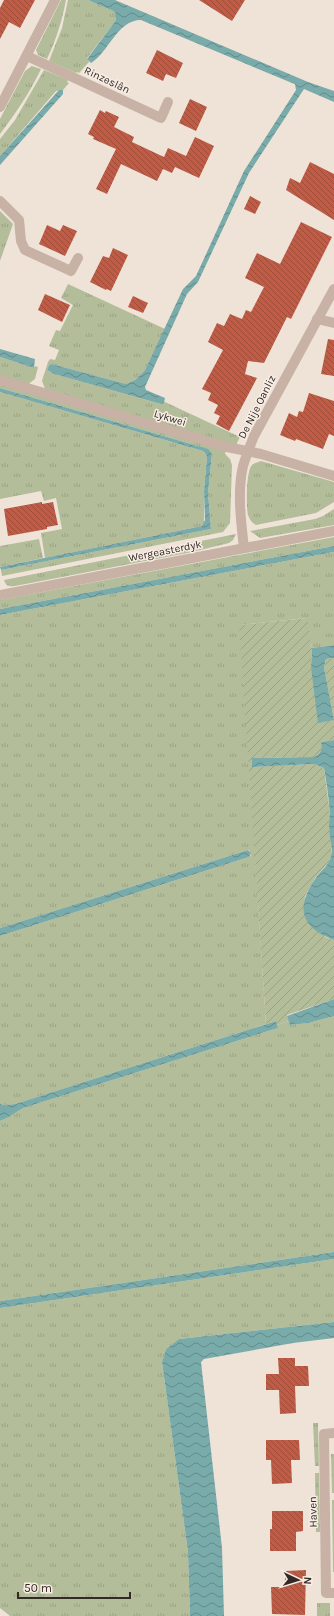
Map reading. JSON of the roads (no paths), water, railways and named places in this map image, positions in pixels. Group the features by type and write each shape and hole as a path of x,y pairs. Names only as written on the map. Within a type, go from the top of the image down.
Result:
{"street":[{"path":"0,107 55,0"},
{"name":"Rinzeslân","path":"27,56 160,118 168,102"},
{"path":"0,201 19,220 21,241 25,250 71,271 78,258"},
{"name":"De Nije Oanliz","path":"244,548 241,497 243,466 254,436 334,289"},
{"path":"317,319 334,323"},
{"name":"Lykwei","path":"0,380 227,447 261,454 334,476"},
{"name":"Wergeasterdyk","path":"0,595 334,531"},
{"name":"Haven","path":"334,1433 324,1434 326,1593 334,1593"}],"water":[{"path":"88,0 115,0 308,82 334,91 334,102 304,89 249,173 198,282 187,294 145,387 146,390 165,398 164,403 161,404 54,374 47,370 49,365 52,364 126,384 135,380 145,370 183,289 196,276 244,171 296,90 295,84 141,20 133,21 119,31 103,52 91,63 87,59 116,20 116,14 113,11"},
{"path":"59,90 63,90 63,94 0,165 0,156"},
{"path":"0,349 35,359 34,368 0,357"},
{"path":"0,388 208,449 212,454 208,493 211,529 1,570 0,567 202,526 205,520 204,491 207,457 203,451 0,392"},
{"path":"334,546 334,552 0,615 0,609"},
{"path":"334,645 334,658 326,659 324,667 334,720 318,723 311,667 312,648"},
{"path":"334,740 334,940 323,935 308,923 304,908 305,899 309,889 330,860 331,856 332,848 329,826 328,790 324,768 314,764 252,767 252,758 314,757 320,751 321,742"},
{"path":"248,850 251,853 249,857 0,936 0,928"},
{"path":"334,999 334,1016 309,1023 290,1025 287,1016"},
{"path":"276,1021 278,1028 23,1108 0,1121 0,1104 15,1104"},
{"path":"334,1252 334,1259 0,1308 0,1301"},
{"path":"334,1322 334,1338 293,1343 204,1359 201,1362 222,1548 224,1616 190,1616 188,1552 162,1362 166,1349 179,1339"}]}
